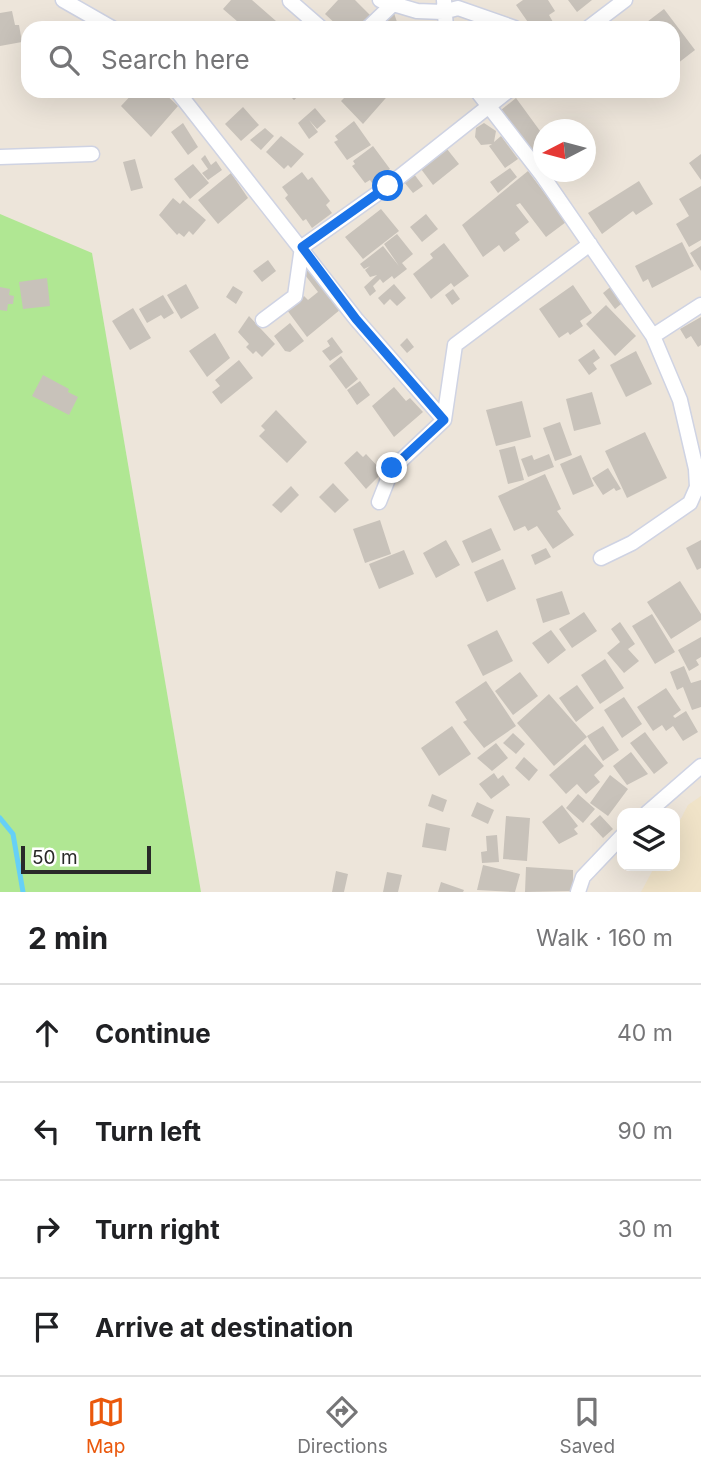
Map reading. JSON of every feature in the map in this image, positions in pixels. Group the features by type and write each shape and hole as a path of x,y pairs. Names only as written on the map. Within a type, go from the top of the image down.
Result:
{"street":[{"path":"63,0 99,21"},
{"path":"597,21 625,0"},
{"path":"290,1 313,21"},
{"path":"373,21 386,2 458,8 495,21"},
{"path":"183,98 356,319 444,420"},
{"path":"482,98 542,175 653,336 680,400 696,469 697,487 690,503 632,543 601,558"},
{"path":"263,320 295,296 302,247 379,193 499,98"},
{"path":"0,157 92,154"},
{"path":"379,502 392,468 444,420 455,345 590,244"},
{"path":"653,336 701,305"},
{"path":"653,808 701,766"},
{"path":"578,892 583,877 617,841"}],"shaded area":[{"path":"701,796 701,892 641,892 652,871 680,871 680,820 688,805"}],"green space":[{"path":"0,214 92,253 201,892 0,892"}],"building":[{"path":"231,0 252,0 276,21 237,21 223,9"},
{"path":"338,0 355,0 370,15 364,21 332,21 325,14"},
{"path":"523,0 548,0 555,11 549,15 552,21 527,21 516,5"},
{"path":"568,0 592,0 577,12"},
{"path":"664,9 673,21 648,21"},
{"path":"12,11 15,25 19,25 21,42 0,46 0,13"},
{"path":"394,13 397,21 385,21"},
{"path":"680,30 695,50 680,62"},
{"path":"128,98 169,98 178,106 151,137 121,106"},
{"path":"344,98 386,98 363,124 341,101"},
{"path":"516,98 533,121 533,152 501,110"},
{"path":"243,107 259,125 241,141 225,124"},
{"path":"315,108 326,121 317,129 309,120 318,132 309,139 298,123"},
{"path":"354,121 371,145 347,160 334,142 338,140 335,136"},
{"path":"183,123 198,147 188,155 171,132"},
{"path":"484,123 496,131 494,142 501,136 518,159 505,168 489,146 492,144 481,145 475,137 476,128"},
{"path":"265,128 274,136 261,150 250,140"},
{"path":"281,136 304,154 291,168 288,165 284,169 266,152"},
{"path":"373,146 390,169 372,183 370,180 365,183 352,166 355,164 353,161"},
{"path":"447,149 459,164 433,185 421,169"},
{"path":"701,154 701,180 689,163"},
{"path":"205,155 211,165 216,161 222,170 208,180 202,173 208,169 201,159"},
{"path":"135,159 143,188 131,191 123,162"},
{"path":"193,164 209,183 190,199 174,179"},
{"path":"510,168 517,177 498,193 490,182"},
{"path":"528,171 533,182 536,182 566,222 546,237 520,203 516,205 529,222 515,233 520,240 504,252 499,245 483,257 462,225"},
{"path":"302,172 308,180 312,177 330,201 326,205 332,213 312,228 285,198 288,195 282,187"},
{"path":"231,173 248,198 218,224 198,200"},
{"path":"414,174 423,186 413,193 404,182"},
{"path":"639,181 653,204 636,215 633,211 602,234 588,213"},
{"path":"701,186 701,240 689,247 676,224 689,216 679,199"},
{"path":"173,198 180,204 183,200 206,220 193,235 189,231 184,237 179,233 177,235 159,215"},
{"path":"381,209 399,231 363,259 345,237"},
{"path":"426,214 438,229 422,242 410,227"},
{"path":"397,234 413,254 402,263 407,269 394,279 392,276 383,283 380,279 373,286 376,291 370,296 364,287 377,275 370,277 365,270 370,266 364,269 360,264 383,246 399,266 384,244"},
{"path":"682,242 694,266 652,288 648,279 643,282 635,266"},
{"path":"444,243 469,276 454,287 451,283 431,299 413,274 433,258 430,254"},
{"path":"701,246 701,271 690,253"},
{"path":"268,260 276,271 262,282 253,271"},
{"path":"311,263 341,309 307,337 287,310 304,296 308,300 318,292 302,271"},
{"path":"47,278 50,306 23,309 19,282"},
{"path":"186,284 199,308 181,319 167,295"},
{"path":"394,284 406,298 397,306 390,299 384,305 378,298"},
{"path":"614,284 626,300 615,309 603,293"},
{"path":"573,285 592,313 580,321 583,326 570,335 568,332 559,338 539,309"},
{"path":"233,286 243,292 236,304 226,297"},
{"path":"0,287 10,289 9,295 14,296 13,304 8,304 7,311 0,310"},
{"path":"453,289 460,299 452,305 445,295"},
{"path":"163,295 174,313 164,319 161,315 147,323 139,309"},
{"path":"606,305 636,336 615,356 586,324"},
{"path":"133,308 151,338 130,350 112,321"},
{"path":"249,316 275,344 262,357 256,351 253,354 246,347 249,344 238,332"},
{"path":"701,317 701,345 698,347 691,336 686,339 680,329"},
{"path":"290,323 304,341 290,352 285,351 274,336"},
{"path":"215,333 230,358 207,377 189,351"},
{"path":"332,337 343,352 330,361 322,351 330,346 327,341"},
{"path":"407,338 414,347 407,353 400,345"},
{"path":"594,349 600,358 593,363 597,369 589,375 578,360"},
{"path":"636,351 652,384 626,397 610,365"},
{"path":"341,356 358,379 346,389 329,366"},
{"path":"239,360 253,378 221,404 212,392 220,386 215,380"},
{"path":"43,375 78,397 69,415 32,396"},
{"path":"360,381 370,395 357,405 347,390"},
{"path":"394,387 406,401 410,398 423,412 394,437 372,406"},
{"path":"592,392 601,424 574,431 566,399"},
{"path":"522,401 531,437 496,446 486,410"},
{"path":"276,410 307,442 287,463 259,436 265,430 261,426"},
{"path":"560,422 572,455 555,461 543,428"},
{"path":"645,432 667,478 627,498 605,451"},
{"path":"515,446 524,480 508,484 499,450"},
{"path":"357,451 363,457 366,454 383,472 366,489 344,463"},
{"path":"549,454 554,467 528,477 521,459 532,455 534,460"},
{"path":"581,455 594,486 573,495 560,464"},
{"path":"608,468 621,489 616,491 614,488 603,495 592,478"},
{"path":"545,474 561,509 557,511 574,535 553,549 537,526 528,531 525,526 514,531 498,496"},
{"path":"333,483 349,500 335,513 319,497"},
{"path":"291,486 299,495 281,513 272,505"},
{"path":"380,520 391,554 365,563 353,529"},
{"path":"491,528 501,550 472,563 462,541"},
{"path":"446,540 460,565 436,578 423,553"},
{"path":"701,540 701,568 697,570 686,548"},
{"path":"546,548 551,557 535,565 531,555"},
{"path":"404,550 414,574 379,589 369,564"},
{"path":"503,559 516,589 487,602 474,572"},
{"path":"680,581 701,614 701,620 671,639 647,602"},
{"path":"562,591 570,614 543,623 536,599"},
{"path":"584,612 597,631 572,648 559,629"},
{"path":"652,614 675,652 655,664 632,626"},
{"path":"620,622 635,644 628,649 639,661 624,673 607,653 620,642 611,629"},
{"path":"497,630 513,661 483,676 467,645"},
{"path":"551,630 566,650 548,664 532,643"},
{"path":"701,637 701,657 696,660 699,665 689,671 678,650"},
{"path":"605,659 624,688 600,704 581,675"},
{"path":"684,666 691,683 701,680 701,707 692,710 683,687 677,690 670,672"},
{"path":"520,672 538,696 513,715 495,691"},
{"path":"486,681 516,726 484,748 463,722 467,720 455,702"},
{"path":"577,685 594,708 576,722 559,698"},
{"path":"666,688 681,710 673,716 675,718 686,711 698,732 683,741 673,726 666,731 662,725 653,731 637,707"},
{"path":"549,694 587,737 554,766 517,723"},
{"path":"624,697 642,724 622,738 604,710"},
{"path":"452,726 471,754 439,776 421,748"},
{"path":"603,726 619,750 603,761 587,736"},
{"path":"645,732 668,763 654,774 630,743"},
{"path":"513,733 525,744 516,754 503,743"},
{"path":"496,743 508,758 492,771 477,758"},
{"path":"585,744 604,766 594,775 600,782 586,794 577,784 566,794 549,775"},
{"path":"631,752 648,774 627,785 613,766"},
{"path":"524,757 538,770 529,781 515,768"},
{"path":"494,773 498,779 503,775 510,785 491,799 479,784"},
{"path":"610,775 628,789 608,816 590,803"},
{"path":"432,794 447,800 443,812 428,806"},
{"path":"578,794 595,809 583,823 566,808"},
{"path":"477,802 494,810 488,824 471,816"},
{"path":"562,805 578,826 574,829 578,834 559,844 542,822"},
{"path":"600,815 613,829 603,838 590,824"},
{"path":"506,816 530,818 527,861 503,859"},
{"path":"426,823 450,828 446,851 422,847"},
{"path":"497,835 499,862 482,863 481,852 487,851 486,836"},
{"path":"483,865 520,874 515,892 477,890"},
{"path":"526,867 573,870 573,891 525,892"},
{"path":"336,871 348,874 344,892 332,892"},
{"path":"387,872 402,875 398,892 383,892"},
{"path":"441,882 464,890 438,892"}],"waterway":[{"path":"0,818 13,834 23,892"}],"route":[{"path":"388,186 302,247 356,319 444,420 392,468"}]}
